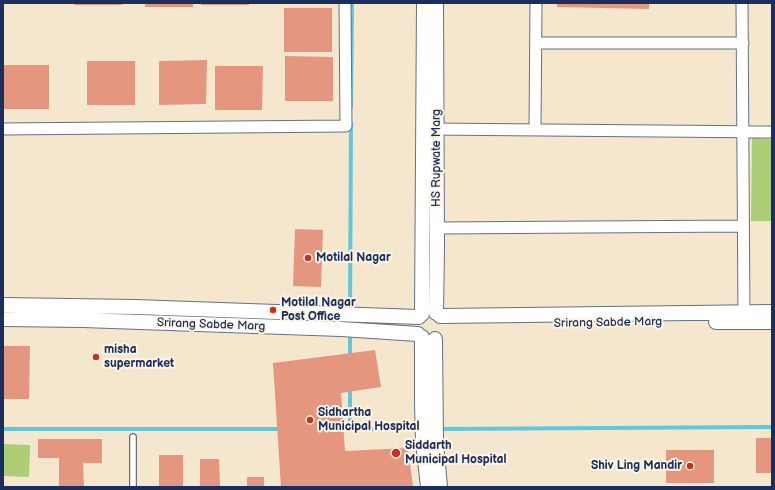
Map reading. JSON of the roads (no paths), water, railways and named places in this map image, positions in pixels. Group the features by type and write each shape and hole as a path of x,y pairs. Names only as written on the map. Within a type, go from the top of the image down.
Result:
{"street":[{"path":"3,129 346,126 345,3"},
{"path":"424,3 430,129 422,247 432,317 442,333 439,336 425,337"},
{"name":"HS Rupwate Marg","path":"432,317 437,228 430,129 436,3"},
{"path":"535,130 536,3"},
{"path":"742,3 744,317 772,312"},
{"path":"536,43 742,43"},
{"path":"430,129 772,132"},
{"path":"437,228 743,226"},
{"path":"422,247 437,248"},
{"path":"3,305 84,314"},
{"path":"251,326 252,311"},
{"name":"Srirang Sabde Marg","path":"3,319 84,314 252,311 483,320 744,317 772,322"},
{"path":"314,313 314,328"},
{"name":"Srirang Sabde Marg","path":"84,314 251,326 346,330 425,337"},
{"path":"428,487 430,442 425,337 415,325 432,317"},
{"path":"430,442 440,487"}],"lane":[{"path":"133,437 133,487"}],"waterway":[{"path":"351,107 352,3"},
{"path":"350,313 351,123"},
{"path":"350,331 350,359"},
{"path":"350,387 350,429"},
{"path":"437,429 772,427"},
{"path":"3,429 283,429"},
{"path":"339,429 421,429"}],"place":[{"name":"Motilal Nagar","path":"308,258"},
{"name":"Motilal Nagar Post Office","path":"273,310"},
{"name":"misha supermarket","path":"96,357"},
{"name":"Sidhartha Municipal Hospital","path":"310,420"},
{"name":"Siddarth Municipal Hospital","path":"396,453"},
{"name":"Shiv Ling Mandir","path":"690,466"}]}
